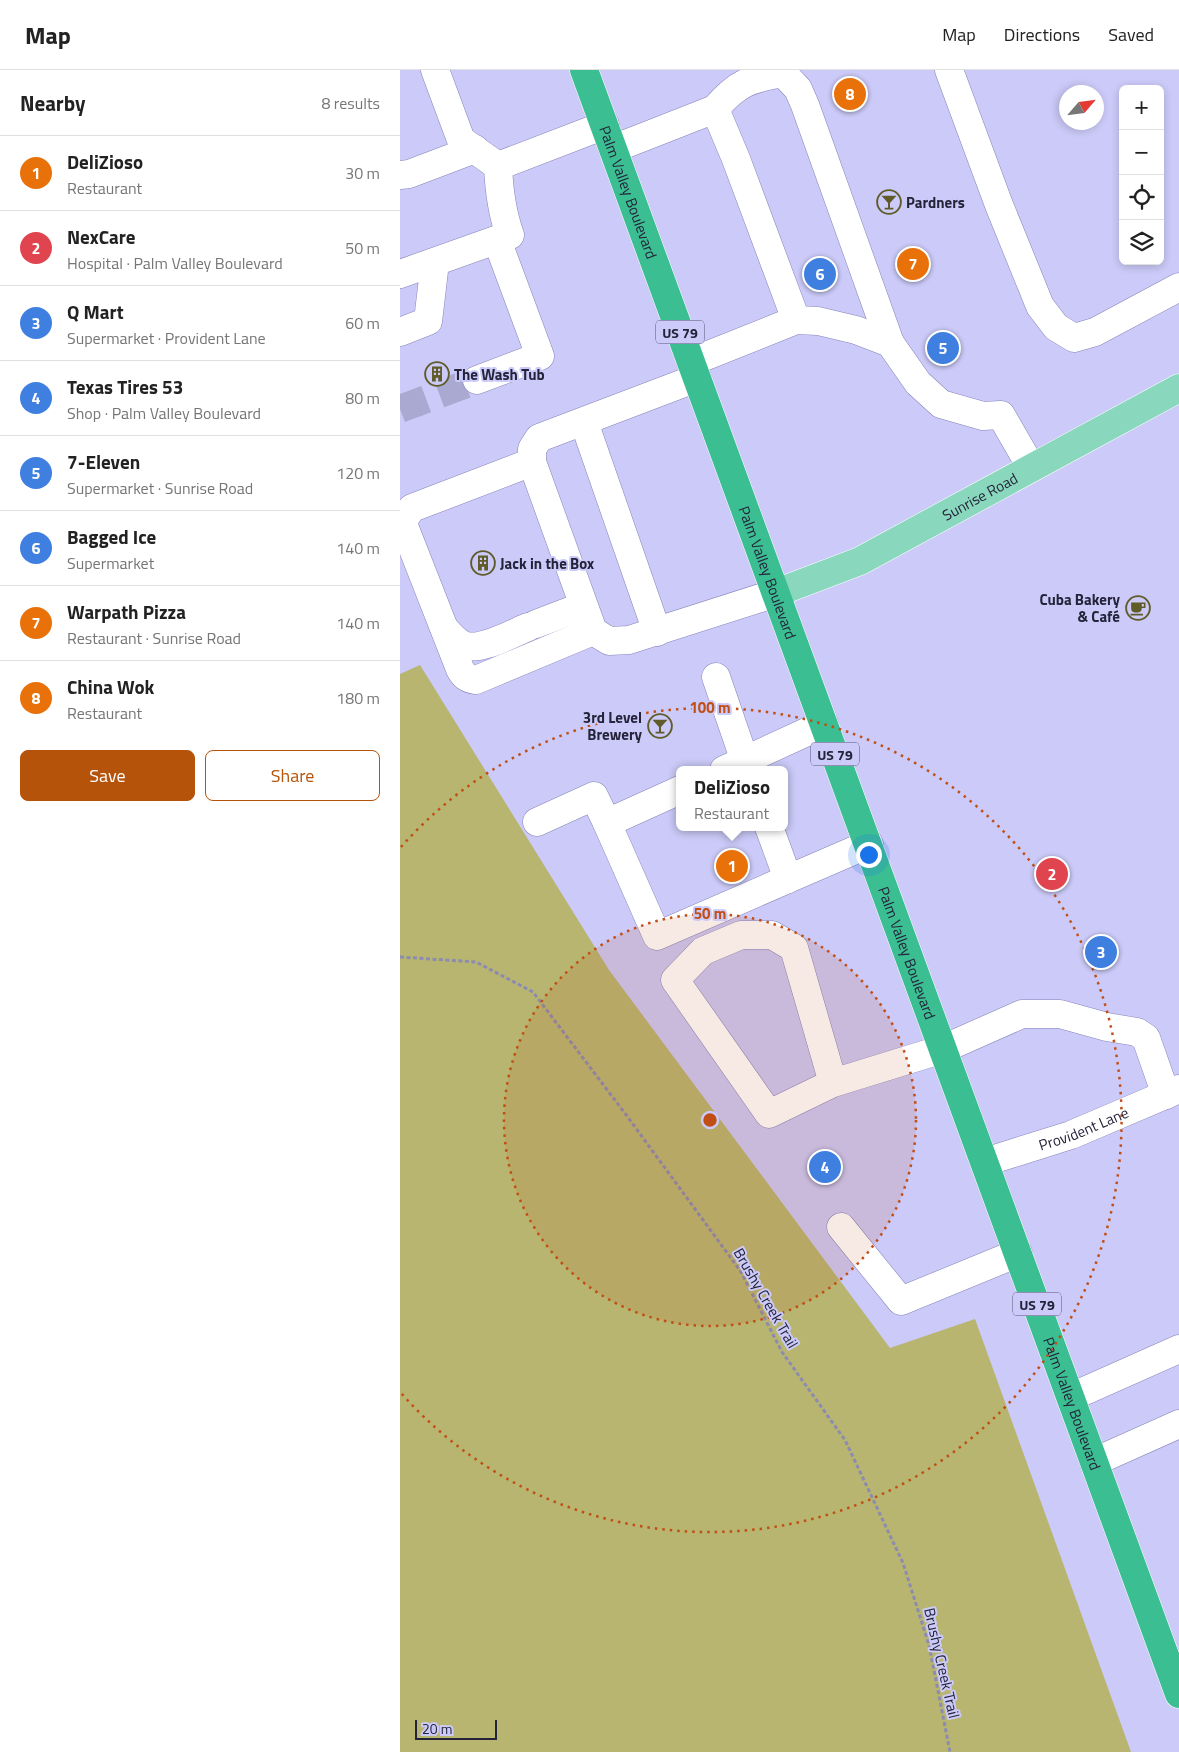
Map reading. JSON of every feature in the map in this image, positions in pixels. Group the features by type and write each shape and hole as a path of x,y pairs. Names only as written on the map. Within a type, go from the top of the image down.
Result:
{"highway":[{"name":"Palm Valley Boulevard","path":"584,70 1179,1694"}],"main road":[{"name":"Sunrise Road","path":"776,593 860,561 1179,388"}],"street":[{"path":"435,70 461,140 498,166 715,109 726,96 741,84 761,77 783,73 798,89 805,105 890,344 918,383 941,404 983,416 1002,415 1031,468"},
{"path":"949,70 999,205 1040,306 1056,327 1074,338 1095,332 1179,287"},
{"path":"715,109 736,159 796,320"},
{"path":"400,175 409,174 474,149"},
{"path":"400,274 510,235 504,218 498,182 498,166"},
{"path":"477,380 540,356 496,240"},
{"path":"400,332 428,321 435,262"},
{"path":"776,593 658,632 629,640 609,641 593,631 532,462 532,449 539,438 584,422 796,320 818,321 856,330 890,344"},
{"path":"584,422 658,632"},
{"path":"532,462 412,508 406,515 404,526 464,675 470,679 476,680 593,631"},
{"path":"445,629 463,645 472,647 482,646 583,606"},
{"path":"716,678 739,766"},
{"path":"741,766 824,724"},
{"path":"607,823 676,792"},
{"path":"537,822 594,796 658,936 869,844"},
{"path":"770,831 788,879"},
{"path":"834,1083 794,948 772,935 741,934 703,951 675,980 769,1114 834,1083 943,1049 1022,1014 1060,1014 1107,1027 1138,1032 1146,1038 1173,1092"},
{"name":"Provident Lane","path":"985,1162 1071,1135 1173,1092"},
{"path":"841,1226 901,1301 1018,1253"},
{"path":"1071,1397 1179,1349"},
{"path":"1094,1462 1179,1424"}],"path":[{"name":"Brushy Creek Trail","path":"400,957 476,962 532,992 627,1116 741,1272 782,1352 845,1440 903,1563 929,1645 950,1752"}],"shaded area":[{"path":"420,665 609,970 890,1348 975,1319 1131,1752 400,1752 400,674"}],"tunnel":[{"path":"400,409 477,380"}],"place":[{"name":"China Wok","path":"850,94"},
{"name":"Pardners","path":"889,202"},
{"name":"Warpath Pizza","path":"913,264"},
{"name":"Bagged Ice","path":"820,274"},
{"name":"7-Eleven","path":"943,348"},
{"name":"The Wash Tub","path":"437,374"},
{"name":"Jack in the Box","path":"483,563"},
{"name":"Cuba Bakery & Café","path":"1138,608"},
{"name":"3rd Level Brewery","path":"660,726"},
{"name":"DeliZioso","path":"732,866"},
{"name":"NexCare","path":"1052,874"},
{"name":"Q Mart","path":"1101,952"},
{"name":"Texas Tires 53","path":"825,1167"}]}
